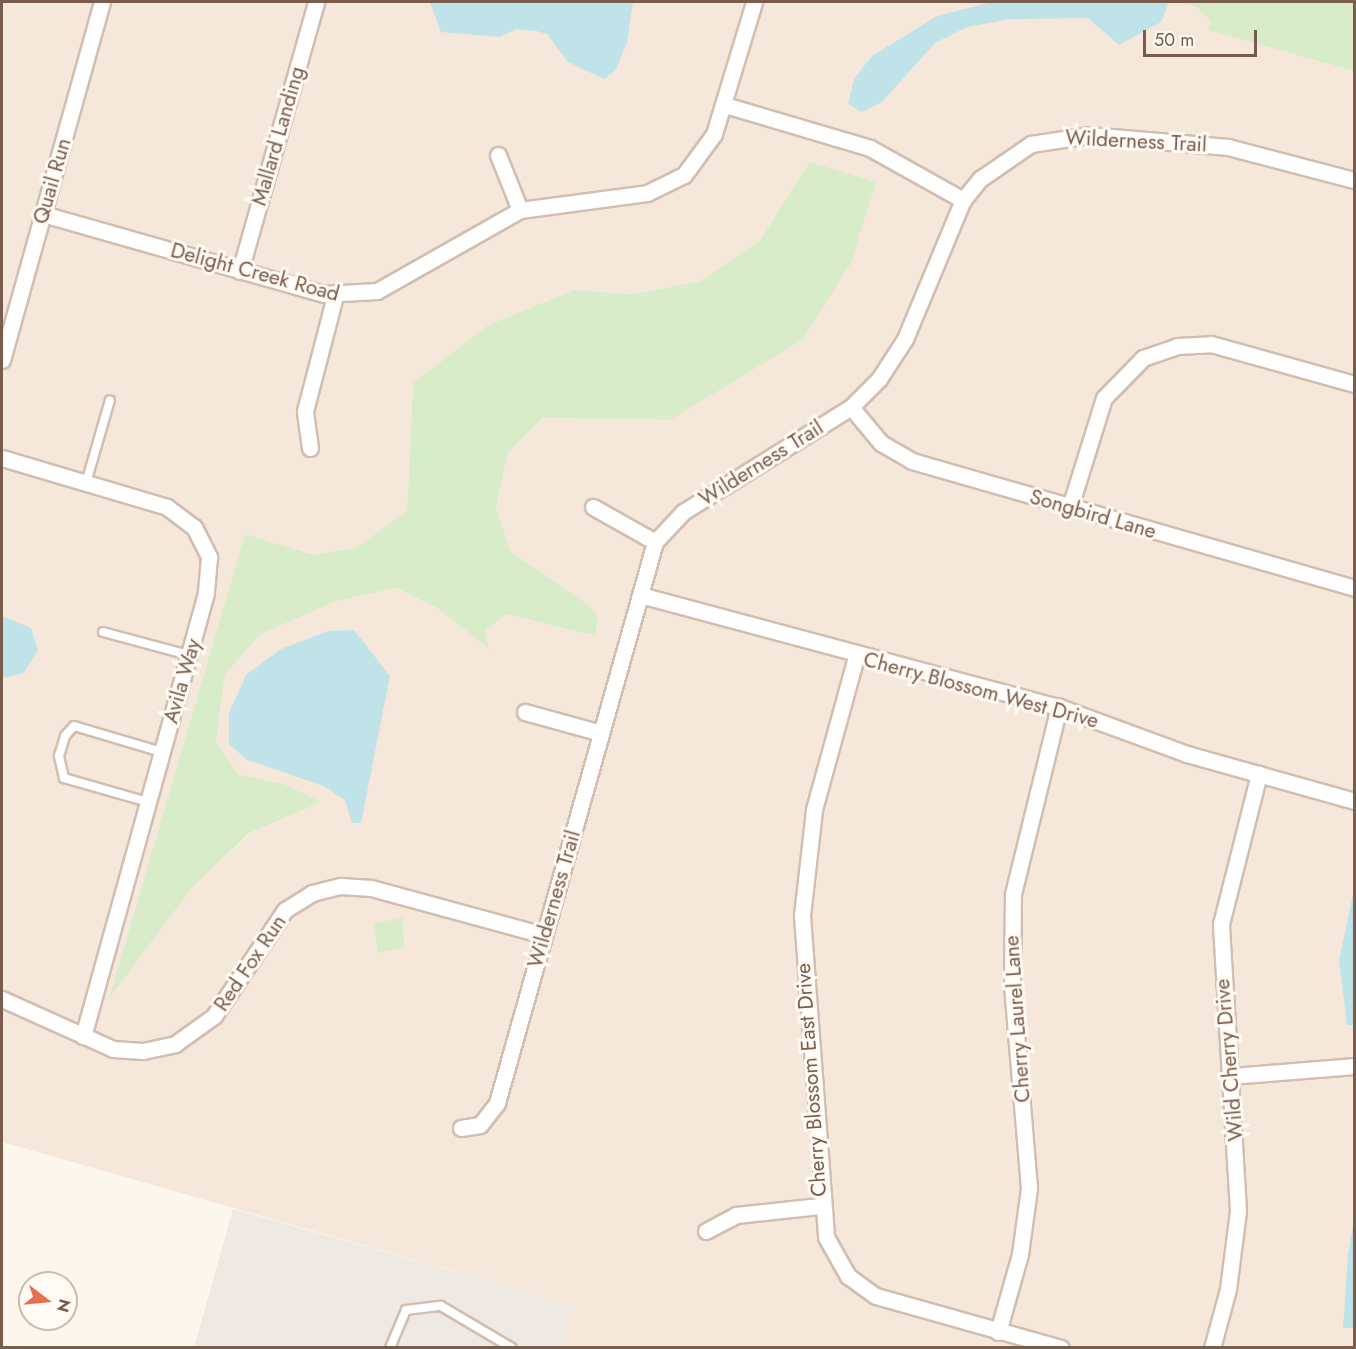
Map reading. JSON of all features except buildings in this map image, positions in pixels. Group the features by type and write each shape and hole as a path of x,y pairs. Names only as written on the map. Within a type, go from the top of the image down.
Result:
{"street":[{"name":"Quail Run","path":"2,360 102,2"},
{"name":"Mallard Landing","path":"240,271 316,2"},
{"name":"Delight Creek Road","path":"43,214 335,296 362,296 395,284 520,210 664,188 705,154 725,105 754,2"},
{"path":"725,105 870,148 963,200"},
{"name":"Wilderness Trail","path":"461,1128 480,1125 494,1110 655,542 683,512 851,407 893,360 963,200 1013,152 1070,135 1228,147 1354,180"},
{"path":"498,155 520,210"},
{"path":"310,448 305,411 335,296"},
{"path":"1070,507 1104,398 1143,358 1177,346 1211,344 1354,384"},
{"name":"Songbird Lane","path":"851,407 881,443 912,461 1354,588"},
{"name":"Avila Way","path":"2,458 167,507 200,536 210,580 83,1036"},
{"path":"593,507 655,542"},
{"name":"Cherry Blossom West Drive","path":"640,595 856,657 1059,707 1259,774 1354,801"},
{"name":"Cherry Blossom East Drive","path":"856,657 814,810 802,916 820,1206 833,1255 866,1290 896,1304 1061,1347"},
{"name":"Cherry Laurel Lane","path":"998,1332 1020,1254 1029,1188 1012,987 1013,894 1059,707"},
{"path":"525,712 601,733"},
{"name":"Wild Cherry Drive","path":"1212,1347 1228,1289 1239,1210 1221,924 1259,774"},
{"name":"Red Fox Run","path":"2,999 83,1036 127,1051 160,1048 189,1037 214,1016 277,918 323,889 371,888 544,935"},
{"path":"1230,1076 1354,1066"},
{"path":"706,1231 736,1215 820,1206"}],"lane":[{"path":"86,483 110,400"},
{"path":"103,632 189,655"},
{"path":"148,802 64,778 59,756 74,726 162,752"},
{"path":"390,1347 406,1310 441,1306 512,1347"}],"shaded area":[{"path":"2,2 1175,2 1196,7 1211,21 1209,30 1354,71 1354,1347 561,1347 573,1305 2,1142","holes":["810,162 670,420 543,418 508,453 496,506 510,551 587,604 596,636 507,614 485,630 489,648 437,608 396,588 337,601 261,634 225,674 216,741 237,774 284,784 320,802 249,834 191,889 110,998 245,534 315,555 357,547 407,511 413,383 488,325 574,290 633,294 701,281 760,240"]},
{"path":"233,1209 573,1305 561,1347 194,1348"}],"green space":[{"path":"1175,2 1354,2 1354,71 1208,30 1211,21 1196,7"},
{"path":"810,162 876,182 851,263 802,340 670,420 543,418 508,453 496,506 510,551 587,604 597,614 596,636 507,614 485,630 489,649 437,608 396,588 337,601 261,634 225,674 216,741 237,774 284,784 321,802 248,834 191,889 109,999 245,534 315,555 357,547 407,511 413,383 488,325 574,290 633,294 701,281 760,240"},
{"path":"403,918 404,947 378,953 374,923"}],"water":[{"path":"430,2 633,2 627,43 615,71 604,79 568,62 547,34 516,29 500,37 441,32"},
{"path":"992,2 1169,2 1161,22 1119,45 1088,18 1011,19 967,27 935,43 882,102 862,112 848,104 854,79 872,56 937,16"},
{"path":"2,616 31,628 38,650 24,673 2,678"},
{"path":"354,630 390,676 361,823 352,823 345,800 324,786 247,760 229,744 229,713 246,675 281,649 328,631"},
{"path":"1354,890 1354,1025 1347,1025 1339,960"},
{"path":"1354,1219 1354,1328 1343,1328 1348,1255"}]}
